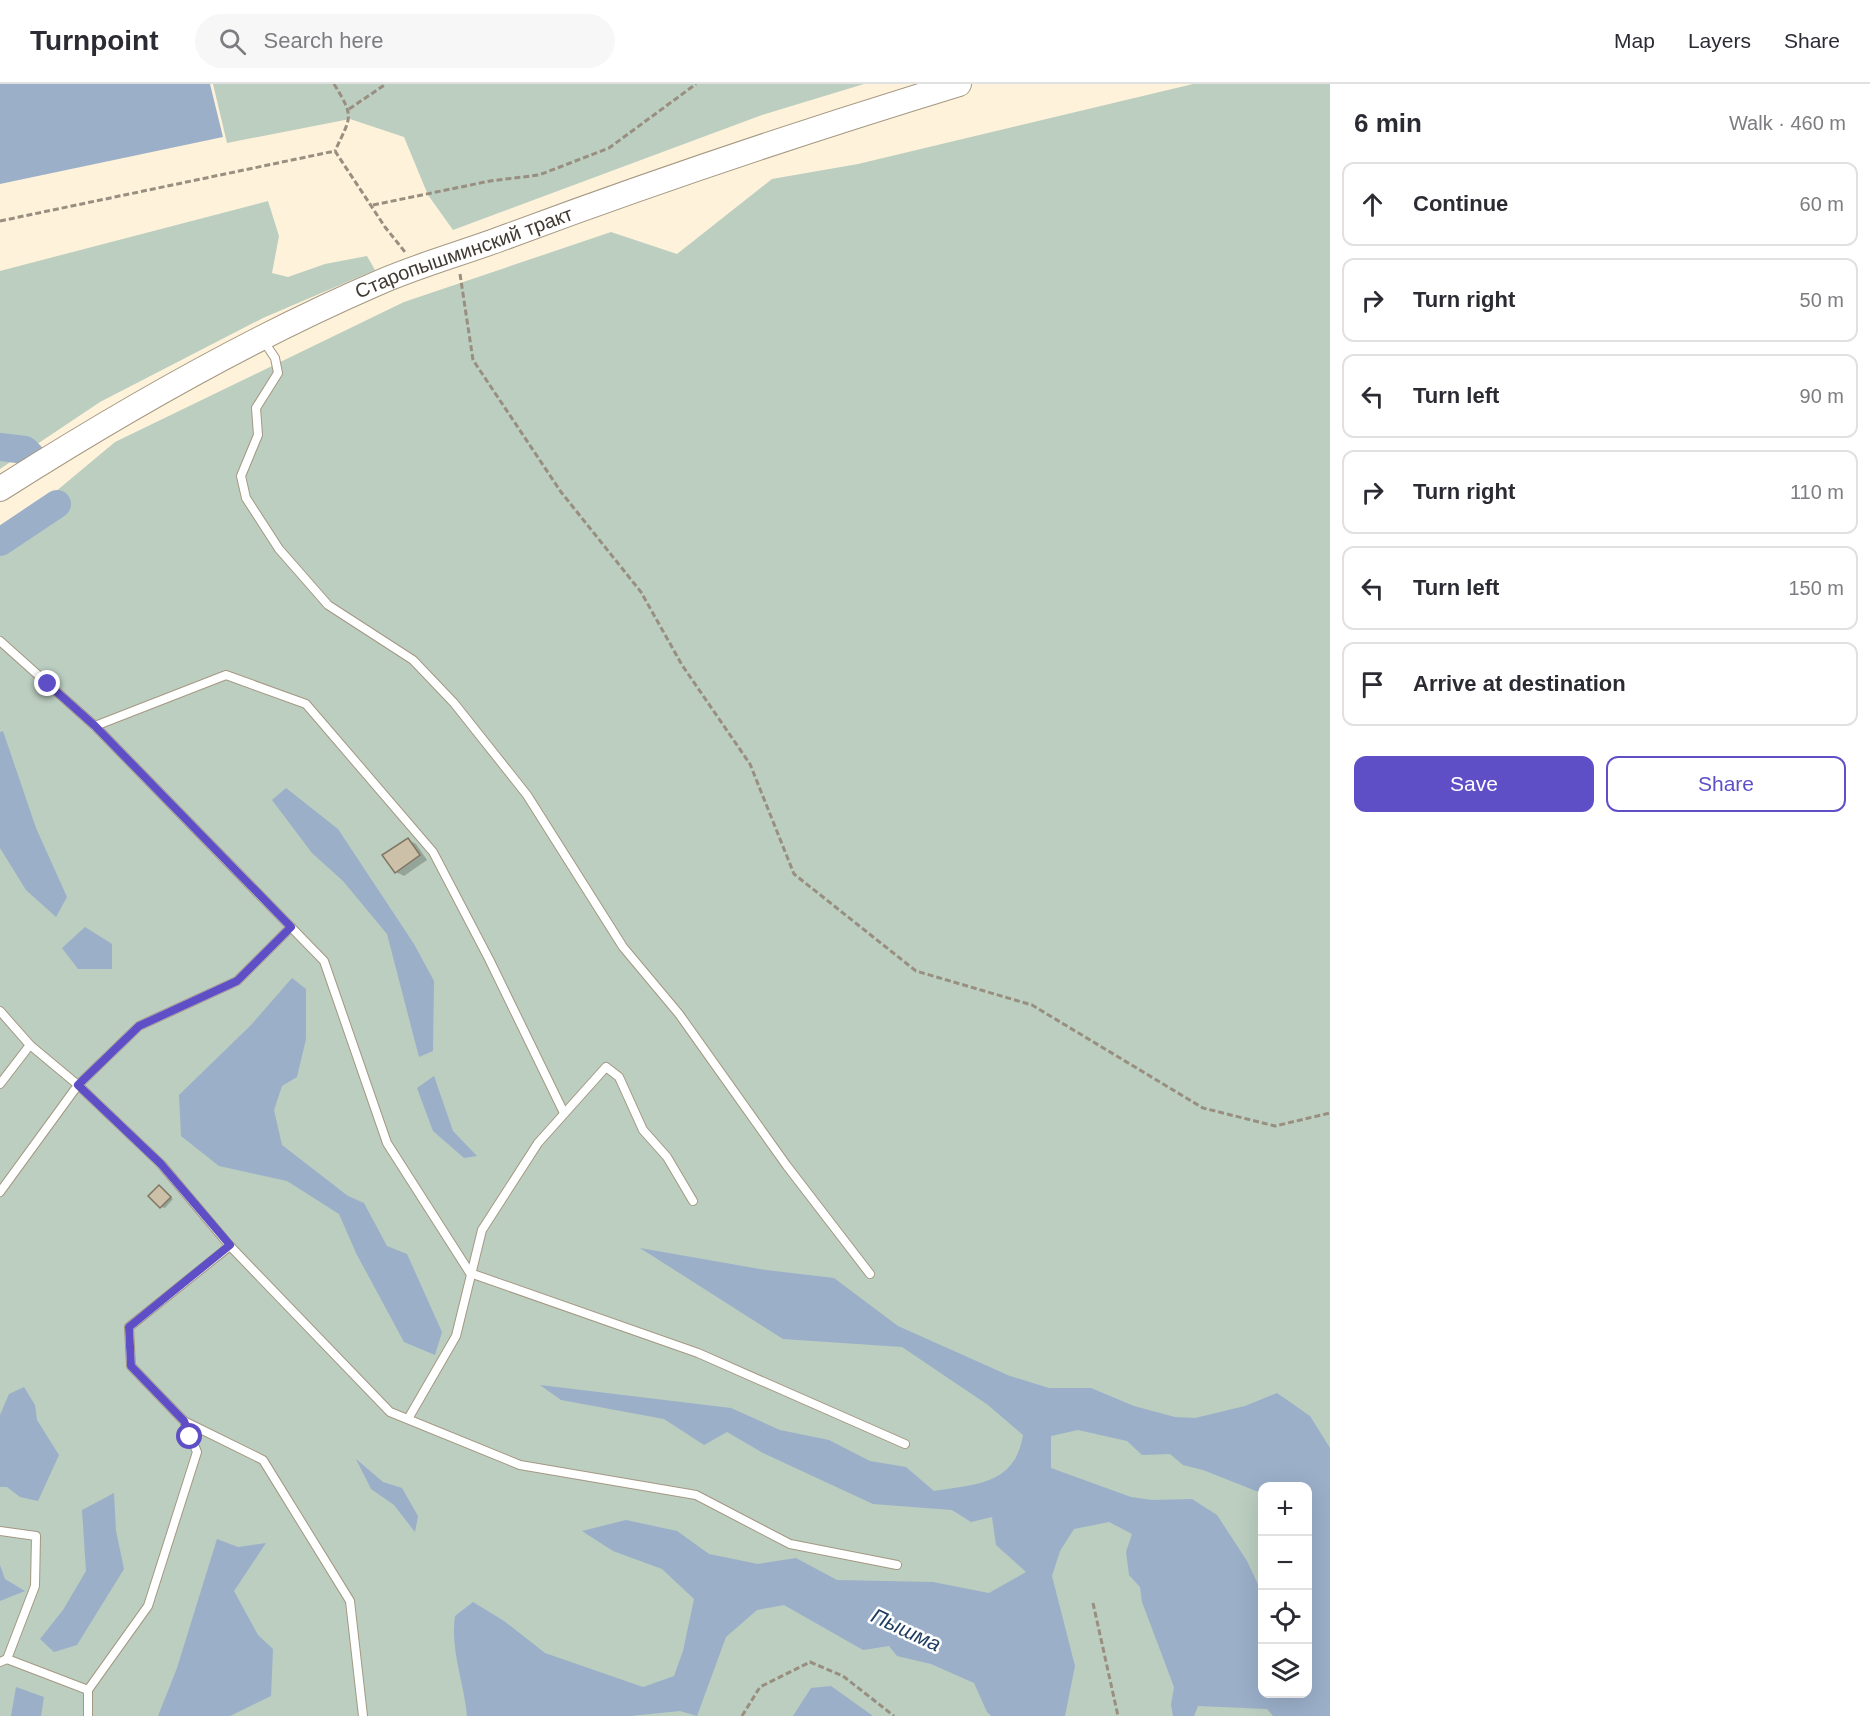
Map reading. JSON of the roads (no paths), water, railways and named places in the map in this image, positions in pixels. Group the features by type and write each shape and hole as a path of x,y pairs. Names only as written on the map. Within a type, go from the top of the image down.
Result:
{"street":[{"name":"Старопышминский тракт","path":"0,489 106,422 262,338 418,267 458,255 635,189 846,118 959,84"}],"lane":[{"path":"262,338 275,358 278,373 256,408 258,435 241,476 246,498 279,549 328,605 413,660 454,703 527,795 572,870 623,946 679,1014 787,1166 870,1274"},
{"path":"0,641 95,726 324,961 387,1143 470,1273 698,1353 905,1444"},
{"path":"95,726 226,675 306,704 433,852 489,959 564,1113"},
{"path":"0,1192 78,1085 139,1026 237,981 291,927"},
{"path":"0,1011 30,1045 78,1085 161,1164 230,1245 390,1412 520,1465 696,1495 790,1544 897,1565"},
{"path":"0,1084 30,1045"},
{"path":"408,1419 456,1335 482,1230 538,1143 606,1067 619,1077 643,1130 666,1157 693,1201"},
{"path":"230,1245 129,1327 131,1366 184,1421 263,1460 350,1601 363,1716"},
{"path":"88,1716 88,1690 148,1606 197,1452 184,1421"},
{"path":"0,1531 36,1536 35,1586 4,1660 88,1690"}],"water":[{"path":"0,84 210,84 223,137 0,184"},
{"path":"3,731 36,828 67,897 56,917 26,890 0,848 0,732"},
{"path":"286,788 338,829 414,944 434,981 433,1051 419,1057 387,934 343,881 312,853 272,800"},
{"path":"85,927 112,944 112,969 78,969 62,948"},
{"path":"292,978 306,989 306,1039 297,1077 282,1086 274,1110 282,1145 348,1196 364,1203 387,1246 407,1254 442,1332 435,1355 404,1342 356,1253 339,1214 287,1181 219,1166 181,1136 179,1095 251,1025"},
{"path":"434,1076 453,1131 477,1156 464,1158 433,1131 417,1088"},
{"name":"Пышма","path":"640,1248 766,1270 834,1278 898,1326 1010,1376 1049,1388 1091,1388 1134,1406 1175,1417 1195,1418 1245,1406 1277,1393 1310,1416 1330,1448 1330,1716 1273,1716 1267,1709 1198,1706 1194,1716 1173,1716 1171,1705 1174,1687 1142,1602 1140,1587 1129,1575 1126,1552 1132,1534 1109,1522 1074,1529 1060,1551 1052,1576 1075,1666 1065,1716 991,1716 974,1683 931,1664 897,1656 889,1646 863,1650 784,1605 757,1610 726,1637 697,1716 680,1711 630,1716 467,1716 454,1629 455,1616 473,1602 504,1621 545,1653 643,1687 674,1676 683,1651 694,1599 662,1569 613,1551 582,1531 626,1520 677,1531 709,1554 758,1564 796,1558 837,1580 933,1582 989,1593 1026,1572 996,1545 992,1517 971,1522 952,1510 873,1504 763,1453 727,1432 704,1445 664,1419 561,1400 540,1385 731,1408 780,1430 829,1440 870,1461 906,1467 934,1491 979,1483 1002,1473 1012,1464 1019,1451 1023,1435 988,1405 902,1347 783,1339"},
{"path":"24,1387 35,1405 37,1420 59,1455 38,1501 20,1497 7,1487 0,1487 0,1415 9,1394"},
{"path":"356,1459 383,1482 402,1488 418,1516 415,1532 394,1505 371,1489"},
{"path":"114,1493 116,1531 124,1569 77,1645 54,1652 40,1639 63,1610 86,1571 82,1510"},
{"path":"217,1539 238,1547 266,1543 234,1591 258,1635 273,1649 271,1696 230,1716 158,1716 177,1668"},
{"path":"0,1565 5,1579 25,1591 0,1601"},
{"path":"831,1686 873,1716 793,1716 811,1688"},
{"path":"16,1687 44,1697 41,1716 11,1716"}],"waterway":[{"path":"0,447 25,450 31,456"},
{"path":"0,542 57,504"}]}
